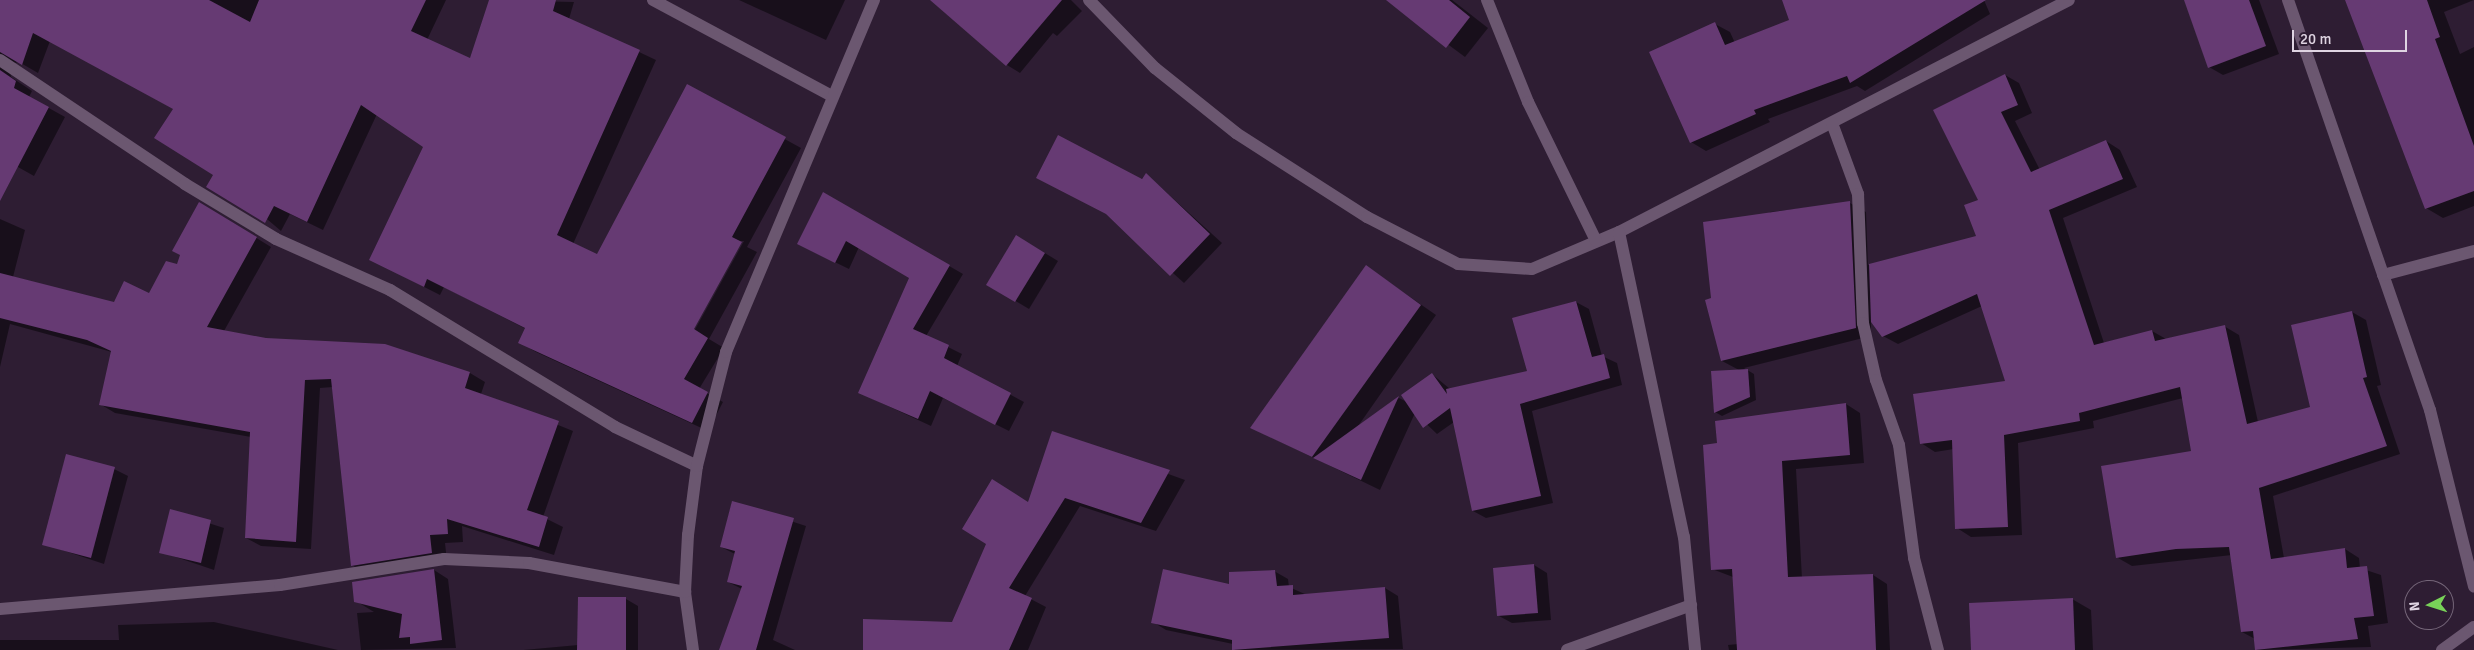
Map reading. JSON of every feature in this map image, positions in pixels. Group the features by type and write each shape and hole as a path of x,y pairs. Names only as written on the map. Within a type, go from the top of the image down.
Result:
{"street":[{"path":"653,0 832,96"},
{"path":"693,650 685,592 697,466 726,352 832,96 874,0"},
{"path":"1089,0 1155,68 1236,132 1367,217 1458,264 1532,269 1618,232 2070,0"},
{"path":"1487,0 1528,102 1596,242"},
{"path":"2288,0 2430,410 2474,587"},
{"path":"0,60 185,184 276,239 390,290 615,427 697,466"},
{"path":"1832,123 1858,194 1863,323 1876,380 1899,445 1914,558 1938,650"},
{"path":"1618,232 1684,537 1695,650"},
{"path":"2383,275 2474,251"},
{"path":"0,609 280,585 444,559 529,563 685,592"},
{"path":"1567,650 1691,604"},
{"path":"2442,650 2474,627"}],"building":[{"path":"0,0 209,0 250,22 259,0 426,0 411,31 470,58 489,0 556,0 553,11 640,50 557,235 597,254 687,84 786,137 732,237 742,242 694,329 708,338 684,379 708,392 692,423 518,343 525,328 427,279 424,287 369,260 423,147 361,105 307,222 274,206 265,223 206,187 213,175 154,138 173,109 33,33 22,65 0,52"},
{"path":"930,0 1062,0 1006,66"},
{"path":"1386,0 1449,0 1470,17 1446,48"},
{"path":"1782,0 1986,0 1850,83 1847,76 1754,110 1756,114 1690,143 1649,52 1715,22 1725,45 1789,20"},
{"path":"2184,0 2249,0 2266,46 2208,68"},
{"path":"2345,0 2427,0 2440,37 2435,39 2474,146 2474,191 2425,209"},
{"path":"0,70 16,81 14,88 49,107 0,201"},
{"path":"2005,74 2018,105 2001,112 2031,172 2106,140 2123,179 2049,210 2094,345 2152,330 2155,341 2225,325 2247,424 2310,407 2291,325 2352,311 2367,377 2363,378 2387,446 2259,488 2271,559 2345,548 2347,568 2367,566 2374,616 2354,618 2358,639 2255,650 2253,631 2241,632 2229,547 2176,549 2116,558 2101,466 2191,451 2180,387 2079,413 2080,421 2004,435 2008,527 1955,529 1952,440 1920,444 1913,394 2005,381 1977,294 1882,337 1871,322 1869,264 1976,236 1964,205 1978,200 1933,110"},
{"path":"1058,135 1142,179 1146,173 1210,234 1170,276 1106,214 1036,178"},
{"path":"823,192 950,265 913,329 949,345 944,358 1011,393 995,425 930,391 918,419 858,393 909,278 846,241 835,263 797,244"},
{"path":"1850,201 1856,328 1721,361 1705,300 1711,298 1703,222"},
{"path":"199,202 257,237 207,327 266,338 385,344 470,372 465,388 559,421 527,510 548,517 539,547 447,519 448,534 430,535 432,553 351,566 331,379 305,380 296,542 245,538 250,432 99,405 111,351 87,340 0,318 0,273 114,302 124,281 149,293 166,261 177,264 180,255 172,251"},
{"path":"1016,235 1045,253 1015,302 986,285"},
{"path":"1366,265 1421,305 1312,457 1250,428"},
{"path":"1576,301 1592,357 1604,354 1610,378 1520,404 1541,496 1472,511 1450,408 1423,428 1401,395 1432,373 1447,394 1446,389 1527,371 1512,318"},
{"path":"1748,369 1750,397 1714,413 1711,371"},
{"path":"1399,396 1361,480 1313,458"},
{"path":"1846,403 1850,455 1782,461 1788,577 1873,574 1876,650 1737,650 1732,569 1711,570 1703,445 1717,443 1715,421"},
{"path":"1052,431 1170,470 1141,523 1065,498 1009,588 1032,598 1009,650 863,650 863,619 952,622 986,544 962,529 992,479 1028,502"},
{"path":"66,454 115,467 91,558 42,545"},
{"path":"732,501 794,518 756,650 719,650 742,586 727,582 735,551 720,547"},
{"path":"170,509 211,520 201,563 159,553"},
{"path":"1534,564 1538,613 1497,616 1493,568"},
{"path":"434,569 442,640 410,644 410,637 399,638 402,614 354,602 352,582"},
{"path":"1163,569 1229,584 1229,572 1275,570 1277,586 1293,585 1293,595 1385,587 1389,638 1232,650 1232,640 1151,623"},
{"path":"578,597 626,597 626,650 577,650"},
{"path":"2073,598 2075,650 1971,650 1969,603"}]}
